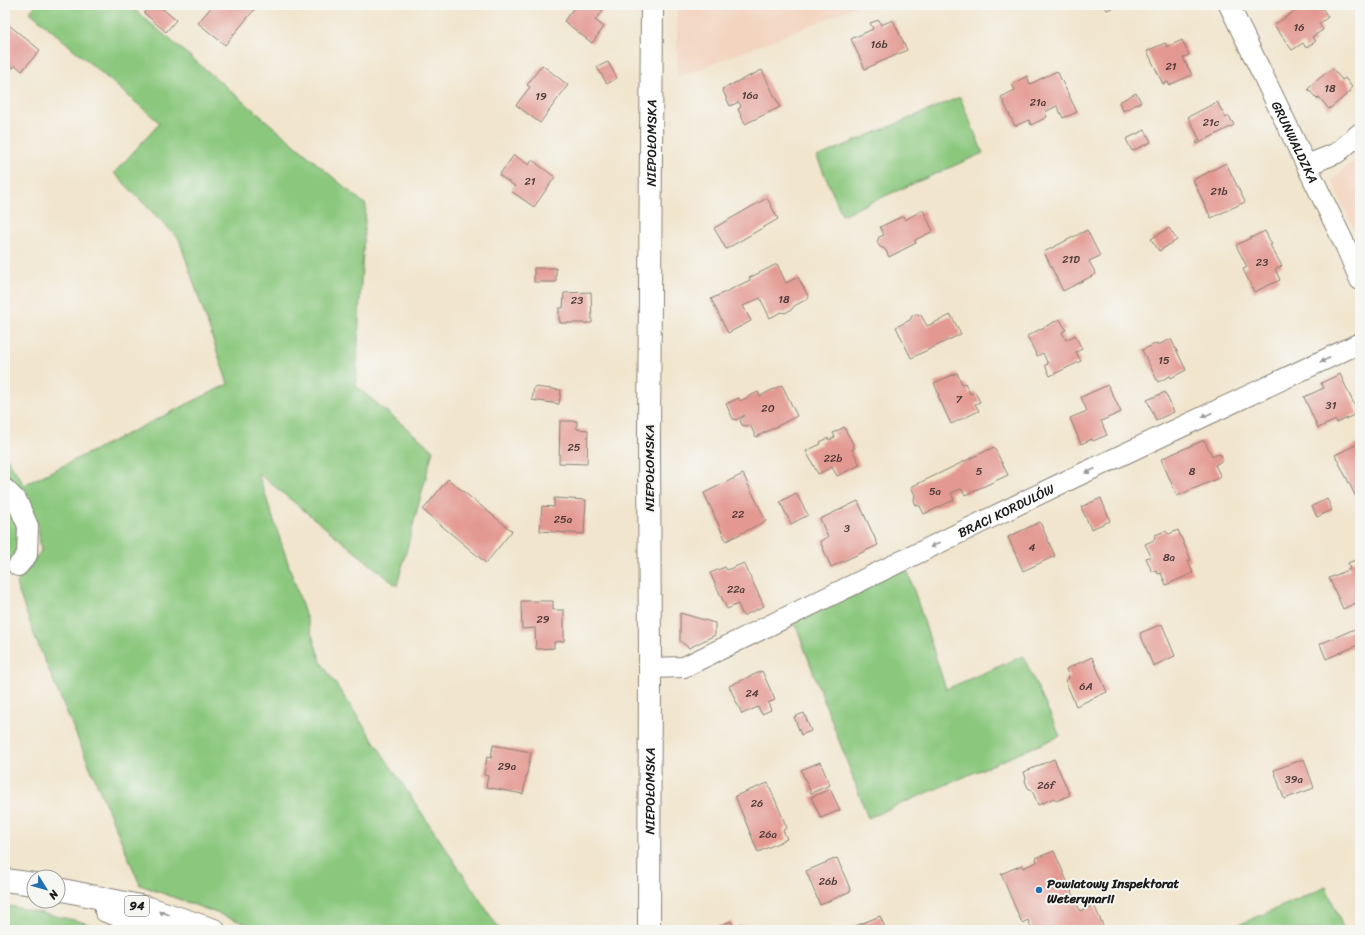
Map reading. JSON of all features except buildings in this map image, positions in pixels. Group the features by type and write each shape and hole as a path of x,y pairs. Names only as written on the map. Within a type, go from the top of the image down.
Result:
{"main road":[{"name":"NIEPOŁOMSKA","path":"648,930 652,5"},
{"path":"5,880 26,883"},
{"name":"94","path":"66,891 149,908 214,930"},
{"name":"94","path":"66,896 159,930"}],"street":[{"name":"GRUNWALDZKA","path":"1229,5 1307,165 1360,280"},
{"path":"1307,165 1337,153 1360,133"},
{"name":"BRACI KORDULÓW","path":"650,668 684,667 1056,486 1360,343"},
{"path":"5,489 17,501 28,526 27,555 18,566"}],"shaded area":[{"path":"677,5 861,5 677,78"},
{"path":"1360,156 1360,245 1332,180"}],"green space":[{"path":"36,5 129,5 366,205 356,386 433,450 397,586 258,473 321,662 500,930 263,930 140,885 36,640 16,584 41,551 38,526 19,489 5,473 5,455 24,485 228,384 179,239 114,173 160,123 30,12"},
{"path":"960,97 983,153 842,215 817,157"},
{"path":"5,497 16,511 21,553 9,566 5,552"},
{"path":"906,566 946,689 1023,656 1060,736 868,818 793,618"},
{"path":"1326,887 1344,930 1227,930"},
{"path":"5,905 79,921 106,930 5,930"}],"place":[{"name":"Powiatowy Inspektorat Weterynarii","path":"1039,890"}]}
